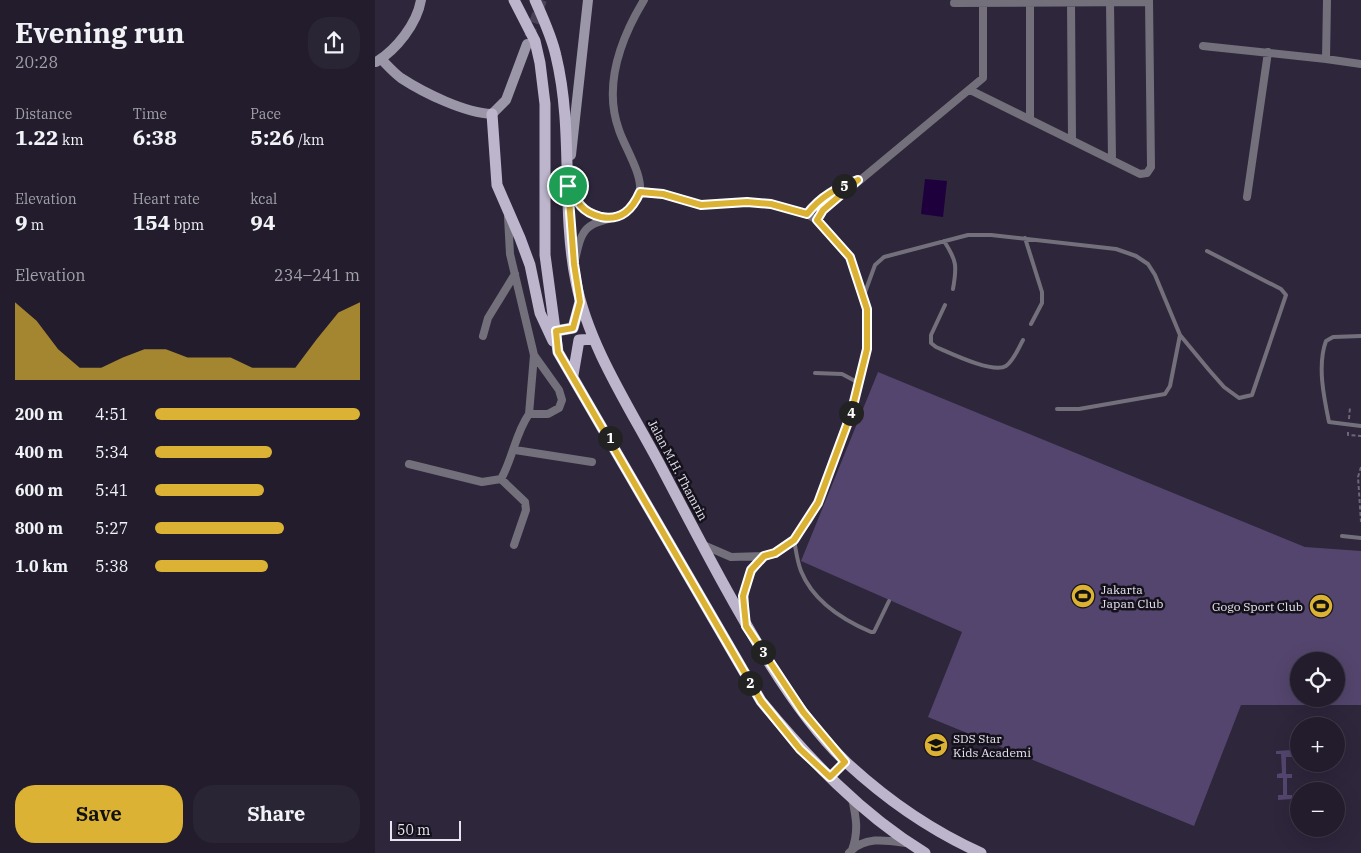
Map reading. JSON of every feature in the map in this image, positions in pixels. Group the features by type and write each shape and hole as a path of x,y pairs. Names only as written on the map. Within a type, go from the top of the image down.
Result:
{"main road":[{"path":"421,0 411,25 378,61 400,78 479,114 492,114 506,100 527,44"},
{"path":"515,0 535,41 540,63 545,104 545,255 558,352"},
{"name":"Jalan M.H. Thamrin","path":"535,0 557,58 563,97 574,264 580,302 594,339 701,544 746,626 803,712 845,762 882,794 931,826 981,853"},
{"path":"568,186 588,0"},
{"path":"492,114 497,185 530,265 540,313 558,352 761,701 800,749 830,777 909,844 925,853"},
{"path":"556,331 573,328 580,302"},
{"path":"573,375 579,340 594,339"},
{"path":"830,777 845,762"}],"street":[{"path":"574,264 583,232 593,224 621,216 634,204 640,192 639,179 618,129 614,92 616,64 621,47 629,24 643,0"},
{"path":"1326,60 1327,0"},
{"path":"954,3 1149,1 1151,167 1147,174 1140,174 970,90"},
{"path":"1071,2 1072,140"},
{"path":"1110,2 1112,160"},
{"path":"817,220 823,210 858,180 983,78 983,3"},
{"path":"1030,3 1030,119"},
{"path":"1203,46 1361,64"},
{"path":"1247,197 1268,52"},
{"path":"807,214 815,203 834,189 858,180"},
{"path":"568,186 581,206 592,214 611,219"},
{"path":"640,192 663,194 701,205 747,202 771,204 807,214 817,220 850,257 864,295 868,316 867,349 851,414 818,503 794,540 775,553 764,556 731,557 701,544"},
{"path":"409,464 483,482 501,479 510,464 521,426 529,414 534,354 510,254 508,210"},
{"path":"483,336 488,318 515,274"},
{"path":"529,414 548,414 559,408 562,400 559,390 534,354"},
{"path":"515,450 592,462"},
{"path":"501,479 525,502 526,510 514,545"},
{"path":"746,626 743,596 745,584 751,570 764,556"},
{"path":"851,796 857,823 857,835 851,851"},
{"path":"851,851 865,842 882,839 909,844"}],"lane":[{"path":"864,295 875,265 884,257 968,235 1025,238 1116,249 1136,256 1148,264 1155,275 1180,334 1225,387 1239,398 1246,398 1252,395 1286,295 1281,288 1207,251"},
{"path":"1025,238 1041,292 1042,303 1031,324"},
{"path":"944,242 953,255 957,268 953,288"},
{"path":"945,305 931,335 931,343 936,347 993,369 1004,368 1012,361 1023,340"},
{"path":"1057,409 1079,409 1165,394 1170,386 1180,334"},
{"path":"1361,336 1333,337 1326,341 1323,348 1321,379 1329,422 1361,426"},
{"path":"815,373 842,374 859,383"},
{"path":"1342,536 1361,538"},
{"path":"794,540 801,571 806,580 813,590 836,613 874,632 889,601"}],"path":[{"path":"1350,407 1348,435 1361,436"},
{"path":"1361,467 1358,476 1361,522"}],"shaded area":[{"path":"925,179 947,181 943,217 921,214"},
{"name":"Jakarta Japan Club","path":"878,372 1305,547 1361,551 1361,705 1345,705 1345,652 1290,652 1290,705 1241,705 1194,826 928,717 962,632 801,561"},
{"path":"1290,750 1290,757 1286,757 1286,774 1292,774 1292,778 1287,778 1287,795 1290,795 1290,799 1278,800 1278,795 1283,795 1283,778 1277,778 1277,774 1282,773 1281,754 1276,754 1276,751"}],"tunnel":[{"path":"529,37 542,0"}],"place":[{"name":"Jakarta Japan Club","path":"1083,596"},
{"name":"Gogo Sport Club","path":"1321,606"},
{"name":"SDS Star Kids Academi","path":"936,745"}],"route":[{"path":"858,180 823,210 817,220 850,257 864,295 868,316 867,349 851,414 842,433 818,503 808,521 794,540 775,553 764,556 751,570 745,584 743,596 746,626 778,677 803,712 845,762 830,777 800,749 761,701 558,352 556,331 565,331 573,328 577,319 580,302 575,280 568,186 581,206 592,214 611,219 621,216 634,204 640,192 663,194 701,205 747,202 771,204 807,214 815,203 834,189 858,180"}]}
